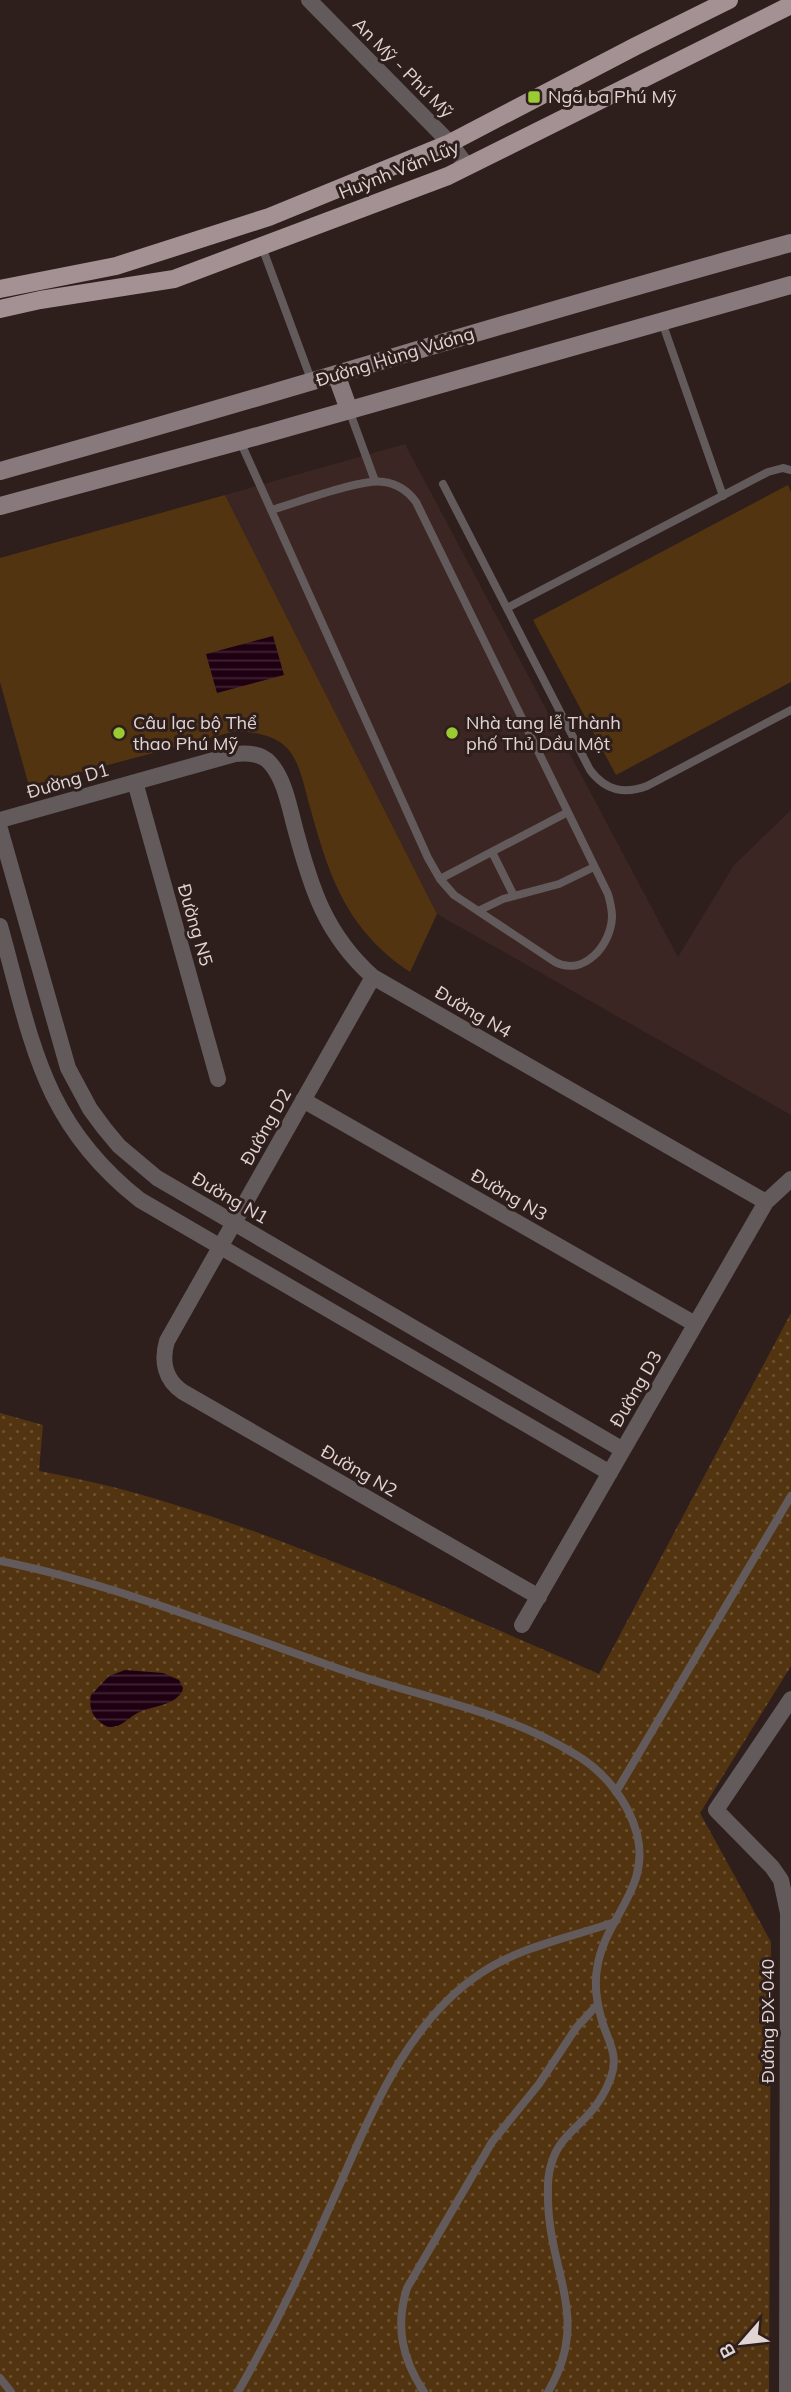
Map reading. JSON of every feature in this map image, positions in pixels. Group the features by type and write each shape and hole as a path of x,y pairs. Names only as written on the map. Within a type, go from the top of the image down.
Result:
{"main road":[{"name":"Huỳnh Văn Lũy","path":"0,289 116,266 256,222 450,143 729,0"},
{"name":"Huỳnh Văn Lũy","path":"0,309 174,279 448,176 791,5"},
{"name":"Đường Hùng Vương","path":"0,471 176,423 791,243"},
{"path":"0,506 791,285"},
{"path":"336,374 349,410"}],"street":[{"name":"An Mỹ - Phú Mỹ","path":"309,0 450,143 467,166"},
{"name":"Đường D1","path":"0,820 235,754 252,754 268,760"},
{"name":"Đường N4","path":"268,760 284,790 318,903 340,942 373,976 766,1202"},
{"name":"Đường N5","path":"135,782 218,1079"},
{"name":"Đường N1","path":"0,829 60,1046 90,1109 119,1146 157,1178 623,1450"},
{"path":"0,926 36,1055 54,1101 66,1122 91,1154 119,1183 140,1200 610,1472"},
{"name":"Đường D2","path":"167,1373 164,1356 167,1340 373,976"},
{"name":"Đường N3","path":"303,1100 695,1324"},
{"name":"Đường D3","path":"522,1625 766,1202 791,1179"},
{"name":"Đường N2","path":"167,1373 173,1384 183,1392 538,1597"},
{"name":"Đường ĐX-040","path":"787,2392 788,1913 785,1895 776,1874 716,1810 791,1699"}],"lane":[{"path":"262,246 312,382"},
{"path":"662,322 723,495"},
{"path":"349,410 375,481"},
{"path":"240,441 271,510 428,858 439,879 478,911 562,965 583,964 601,947 611,926 611,904 416,502 396,485 375,481 271,510"},
{"path":"507,608 775,469 791,470"},
{"path":"443,484 598,781 608,787 627,791 647,786 791,710"},
{"path":"439,879 568,812"},
{"path":"492,852 514,896"},
{"path":"478,911 514,896 551,887 594,867"},
{"path":"617,1792 791,1496"},
{"path":"0,1561 109,1589 205,1620 328,1665 504,1722 573,1752 604,1777 617,1792 632,1820 639,1850 636,1880 599,1958 596,1971 598,2004 614,2052 612,2074 598,2102 565,2137 549,2172 548,2212 551,2238 566,2298 569,2331 563,2363 548,2392"},
{"path":"237,2392 277,2320 384,2091 415,2038 429,2020 462,1987 504,1959 615,1922"},
{"path":"424,2392 410,2368 402,2341 401,2312 407,2288 492,2142 538,2084 576,2028 598,2004"},
{"path":"0,2378 11,2392"}],"shaded area":[{"name":"Nhà tang lễ Thành phố Thủ Dầu Một","path":"405,444 678,957 734,865 791,810 791,1115 437,914 225,495"},
{"path":"788,485 791,492 791,682 616,775 533,620"},
{"name":"Câu lạc bộ Thể thao Phú Mỹ","path":"225,495 437,914 410,972 370,938 344,900 325,856 299,768 292,754 275,739 254,733 232,732 29,786 0,682 0,558"},
{"path":"273,636 284,675 217,693 206,654"},
{"path":"791,1313 791,1666 700,1813 771,1942 769,2392 0,2392 0,1413 43,1425 39,1471 76,1478 184,1507 254,1531 497,1629 599,1674"},
{"path":"125,1670 163,1673 179,1680 182,1692 169,1703 137,1713 118,1726 108,1727 93,1714 91,1695 109,1676"}],"place":[{"name":"Ngã ba Phú Mỹ","path":"534,97"},
{"name":"Câu lạc bộ Thể thao Phú Mỹ","path":"119,733"},
{"name":"Nhà tang lễ Thành phố Thủ Dầu Một","path":"452,733"}]}
